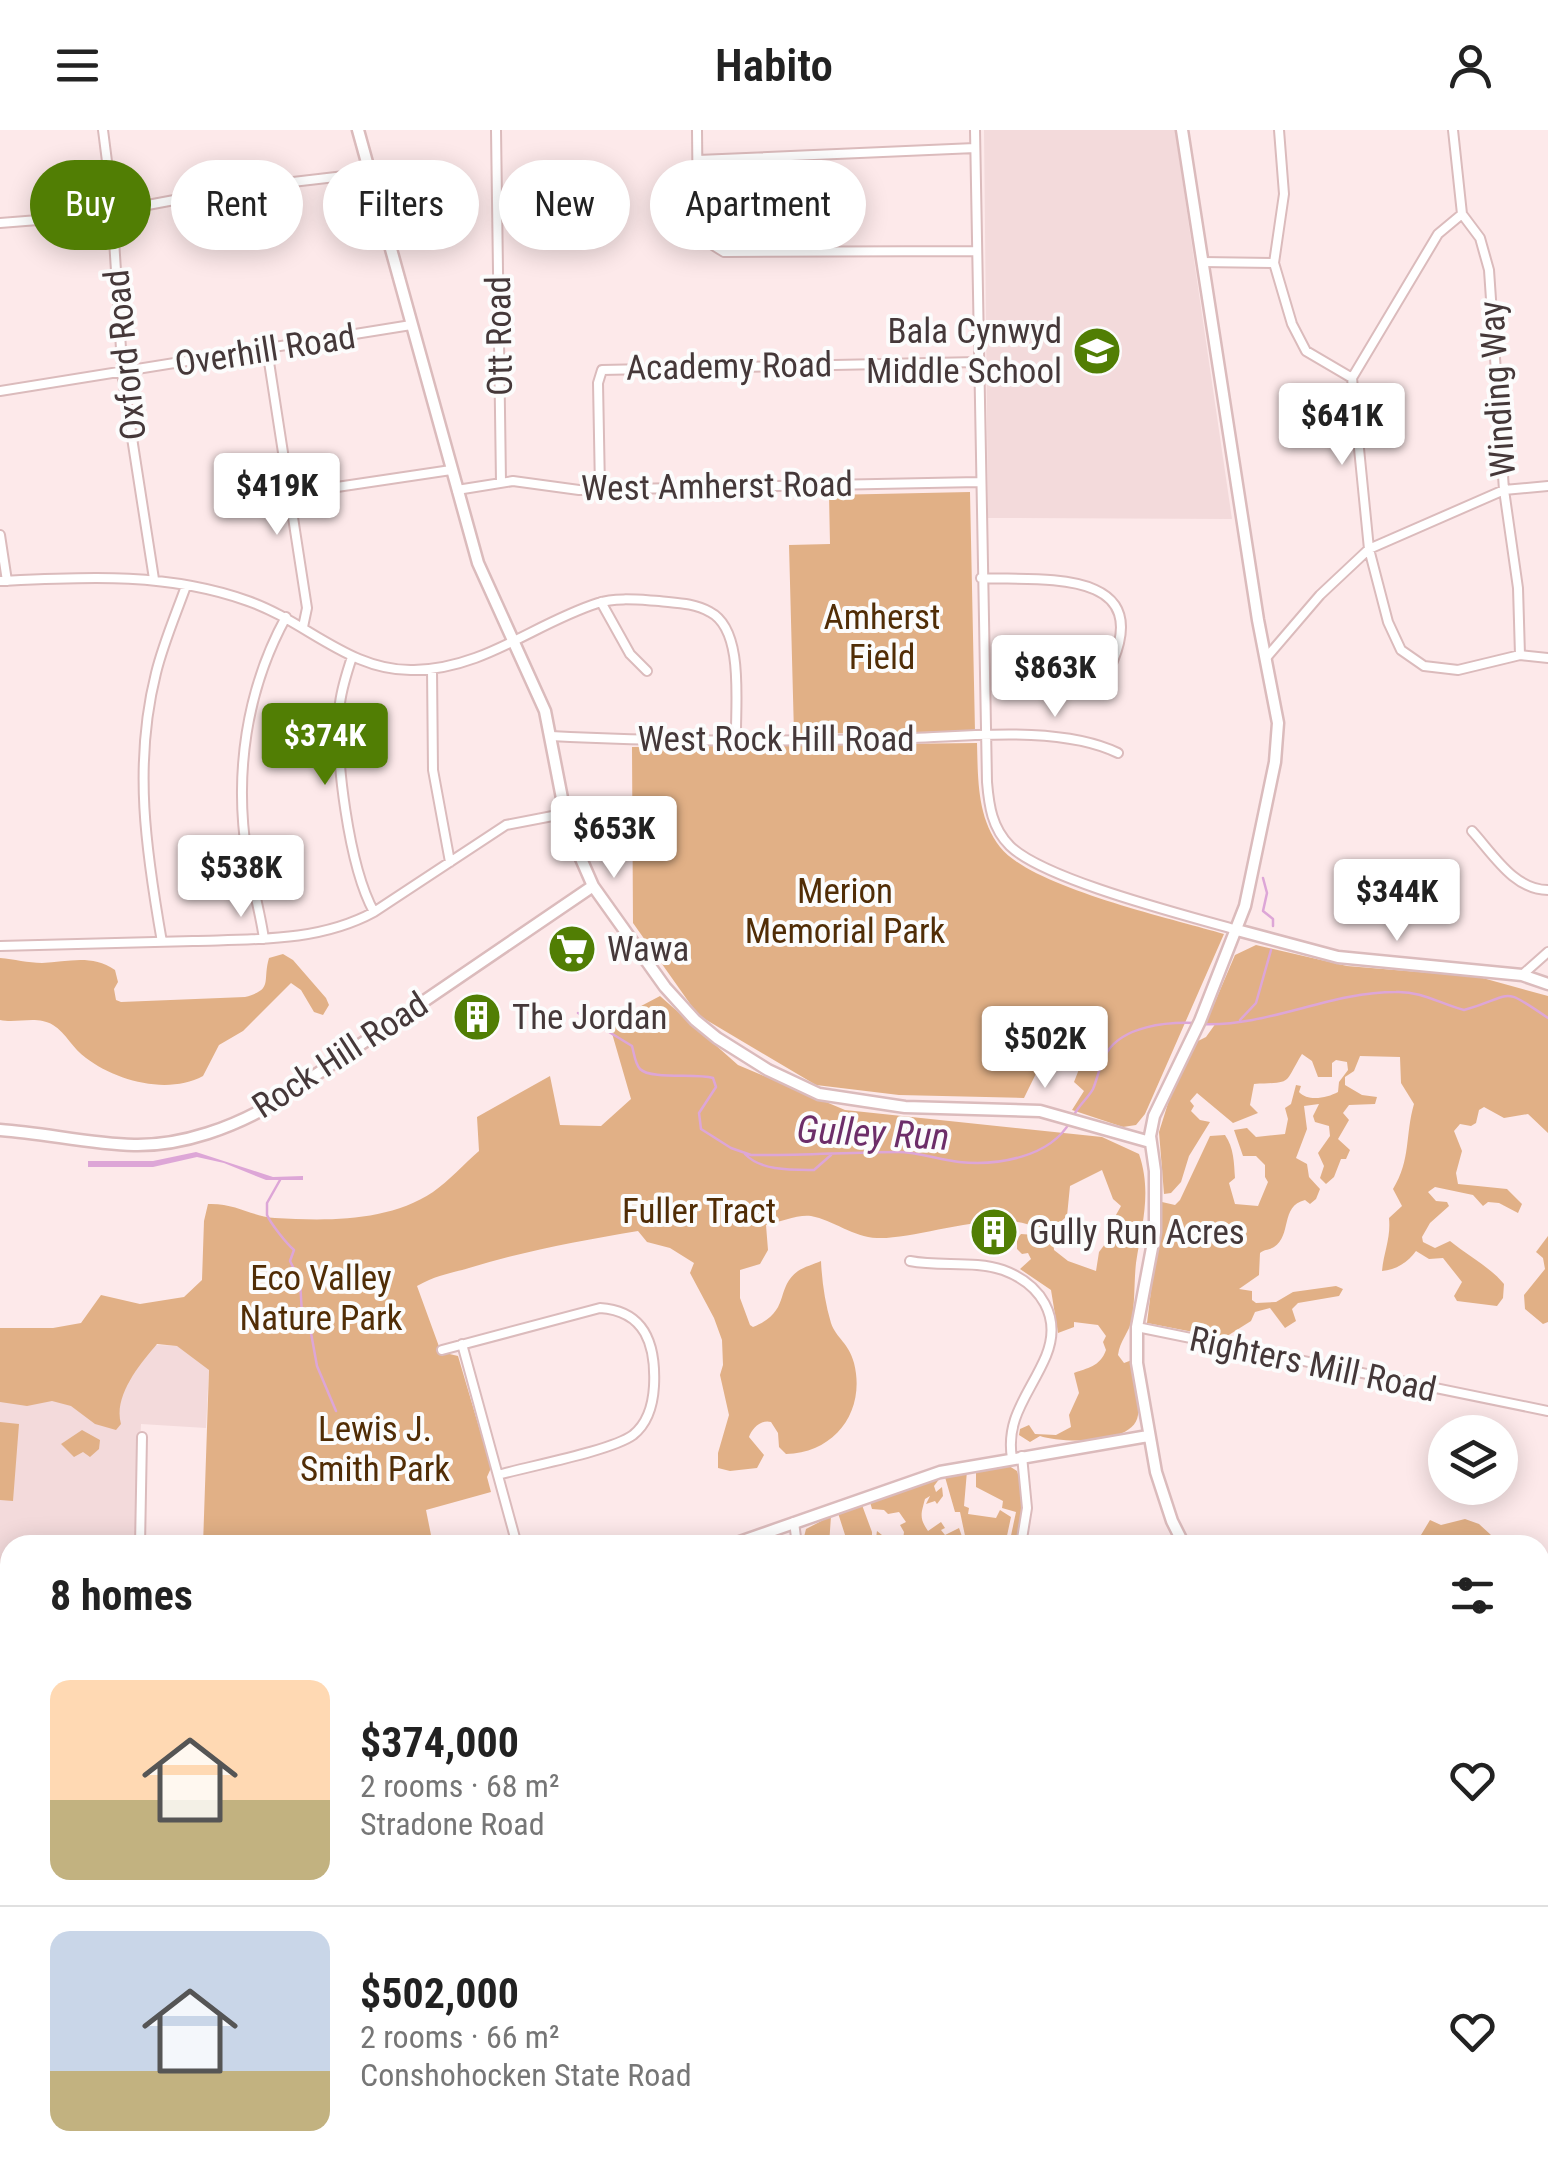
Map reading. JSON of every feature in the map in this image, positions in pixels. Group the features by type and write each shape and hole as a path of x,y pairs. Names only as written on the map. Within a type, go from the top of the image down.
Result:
{"main road":[{"path":"358,130 366,160"},
{"path":"1179,1535 1166,1506 1148,1436 1138,1374 1137,1327 1154,1232 1155,1171 1150,1142 1154,1116 1198,1024 1236,930 1250,885 1277,749 1277,707 1182,130"},
{"path":"391,250 478,563 540,699 563,814 594,886 656,975 694,1020 733,1049 830,1098 929,1108 1028,1109 1150,1142"},
{"name":"Rock Hill Road","path":"0,1130 138,1145 199,1136 244,1119 276,1102 594,886"},
{"path":"1236,930 1338,957 1522,975 1548,984"},
{"path":"758,1535 940,1472 1148,1436"}],"street":[{"name":"Oxford Road","path":"103,130 106,160"},
{"name":"Ott Road","path":"496,130 501,482"},
{"path":"697,130 698,160 975,148"},
{"path":"975,130 981,578 991,814 1000,834 1014,850 1043,866 1236,930"},
{"path":"1278,130 1284,194 1274,263 1292,324 1306,351 1352,378"},
{"name":"Winding Way","path":"1452,130 1462,214 1480,238 1489,270 1504,490 1518,588 1520,656"},
{"path":"151,205 233,189 323,178"},
{"path":"1462,214 1438,234 1352,378 1369,549 1388,622 1401,650 1424,666 1458,670 1520,656 1548,658"},
{"path":"0,223 30,220"},
{"name":"Oxford Road","path":"114,250 122,372 154,580"},
{"path":"721,250 976,252"},
{"path":"1202,262 1274,263"},
{"name":"Overhill Road","path":"0,391 411,325"},
{"path":"267,350 307,608 303,628"},
{"name":"Academy Road","path":"600,489 598,382 600,372 606,368 978,362"},
{"path":"290,494 451,470"},
{"name":"West Amherst Road","path":"456,490 501,482 600,489 979,482"},
{"path":"1266,658 1320,595 1369,549 1504,490 1548,486"},
{"path":"0,535 4,581 81,577 154,580 229,594 286,617 352,657 392,669 432,669 471,662 601,602 692,604 715,614 726,626 734,646 736,740"},
{"path":"981,578 1079,584 1098,589 1112,600 1119,615 1120,632 1112,661"},
{"path":"162,942 144,834 144,748 157,666 186,586"},
{"path":"601,602 630,654 647,670"},
{"path":"264,939 245,837 244,748 260,674 286,617"},
{"path":"352,657 339,710 343,785 362,885 374,912"},
{"path":"432,669 433,770 450,862"},
{"name":"West Rock Hill Road","path":"550,736 736,740 1000,733 1081,742 1118,753"},
{"path":"0,946 264,939 324,931 374,912 506,824 563,814"},
{"path":"1472,831 1515,880 1548,890"},
{"path":"1522,975 1548,952"},
{"path":"910,1262 1001,1270 1025,1280 1042,1295 1048,1317 1048,1350 1014,1418 1010,1438 1027,1508 1023,1535"},
{"path":"442,1350 600,1308 623,1312 636,1320 652,1344 652,1406 632,1435 498,1475"},
{"name":"Righters Mill Road","path":"1137,1327 1548,1412"},
{"path":"462,1344 514,1535"},
{"path":"140,1535 142,1437"},
{"path":"794,1522 796,1535"}],"shaded area":[{"name":"Bala Cynwyd Middle School","path":"984,130 1175,130 1232,519 988,518"},
{"path":"196,1152 273,1177 303,1176 303,1180 266,1180 197,1157 153,1167 88,1167 88,1161 153,1161"},
{"path":"130,1344 210,1347 206,1428 141,1424 135,1535 0,1535 0,1387"}],"green space":[{"name":"Amherst Field","path":"970,492 975,731 794,734 789,545 830,544 829,495"},
{"name":"Merion Memorial Park","path":"977,743 980,797 987,823 1000,847 1016,862 1104,900 1224,934 1145,1114 1136,1125 1123,1127 1072,1110 1084,1091 1074,1082 1083,1059 1051,1043 1024,1098 899,1095 816,1085 698,1015 633,923 632,747"},
{"path":"1256,945 1347,966 1479,977 1548,996 1548,1133 1528,1114 1504,1118 1484,1107 1479,1110 1476,1123 1460,1124 1454,1131 1462,1151 1456,1173 1458,1184 1507,1189 1522,1204 1518,1213 1499,1203 1488,1202 1483,1206 1473,1195 1435,1187 1428,1192 1436,1201 1447,1202 1449,1206 1430,1223 1423,1242 1435,1248 1450,1241 1492,1272 1504,1284 1503,1298 1497,1306 1457,1301 1454,1296 1462,1282 1443,1258 1429,1259 1416,1251 1401,1265 1382,1271 1389,1218 1402,1206 1393,1189 1405,1158 1414,1104 1401,1083 1400,1057 1360,1056 1354,1071 1345,1077 1345,1085 1362,1095 1377,1097 1375,1104 1349,1105 1343,1113 1349,1120 1338,1139 1350,1150 1326,1184 1320,1178 1324,1166 1318,1153 1330,1136 1329,1126 1315,1122 1313,1116 1319,1104 1304,1106 1307,1129 1296,1158 1307,1164 1309,1177 1320,1189 1310,1204 1305,1200 1292,1208 1279,1242 1260,1253 1259,1275 1239,1289 1252,1291 1256,1303 1276,1302 1293,1292 1336,1286 1343,1289 1339,1296 1298,1303 1292,1309 1296,1321 1285,1328 1270,1308 1255,1312 1251,1321 1224,1338 1147,1323 1162,1202 1175,1205 1180,1200 1210,1136 1225,1135 1230,1145 1235,1178 1229,1183 1235,1204 1258,1206 1268,1182 1265,1165 1256,1156 1243,1156 1234,1130 1247,1128 1256,1137 1285,1134 1285,1108 1291,1104 1296,1085 1301,1086 1299,1092 1307,1097 1329,1096 1338,1092 1339,1082 1348,1070 1347,1062 1336,1060 1332,1063 1332,1077 1318,1077 1312,1061 1302,1054 1286,1080 1254,1084 1250,1105 1258,1113 1233,1123 1197,1093 1190,1101 1194,1106 1191,1111 1200,1120 1210,1122 1189,1156 1181,1182 1171,1193 1164,1194 1159,1132 1170,1097 1198,1041 1216,1023 1206,1023 1235,955"},
{"path":"283,954 326,998 329,1005 323,1015 314,1012 301,990 291,983 243,1031 219,1045 203,1076 189,1082 159,1085 127,1079 86,1058 53,1025 0,1020 0,958 42,963 88,960 106,965 115,970 116,1000 121,1002 245,997 260,991 265,984 269,958"},
{"path":"660,996 738,1065 845,1110 1102,1137 1139,1154 1145,1208 1132,1319 1118,1355 1124,1363 1132,1360 1138,1394 1138,1415 1133,1425 1124,1432 1095,1440 1040,1436 1030,1442 1019,1435 1020,1429 1029,1425 1035,1434 1056,1435 1071,1427 1069,1415 1079,1393 1074,1373 1097,1363 1106,1350 1106,1336 1098,1325 1074,1322 1074,1327 1058,1333 1051,1290 1020,1269 1031,1259 1028,1253 1017,1249 1017,1239 1021,1234 1035,1235 1037,1229 1022,1223 982,1222 877,1238 806,1216 766,1225 768,1250 760,1264 740,1270 740,1298 753,1327 773,1314 791,1278 821,1261 831,1323 854,1363 855,1397 851,1412 833,1437 804,1452 786,1454 779,1447 778,1433 771,1422 758,1425 749,1437 764,1455 757,1468 718,1468 718,1453 729,1415 720,1375 722,1340 690,1273 694,1263 670,1248 647,1242 638,1231 510,1256 417,1286 441,1352 458,1356 491,1468 487,1477 491,1492 426,1510 431,1535 203,1535 209,1370 177,1346 157,1344 143,1361 124,1392 121,1424 116,1430 95,1424 71,1406 52,1401 27,1406 0,1402 0,1328 53,1328 81,1323 101,1295 140,1304 184,1297 202,1280 208,1204 295,1219 377,1214 415,1202 451,1178 479,1151 477,1117 550,1076 560,1125 601,1126 631,1099 609,1023","holes":["1102,1170 1113,1199 1121,1206 1099,1252 1096,1271 1068,1261 1054,1250 1052,1230 1067,1216 1070,1186"]},
{"path":"1548,1236 1548,1322 1543,1324 1525,1309 1524,1295 1545,1269 1543,1258 1536,1252"},
{"path":"0,1422 19,1424 13,1501 0,1500"},
{"path":"82,1430 100,1440 99,1449 90,1457 83,1452 74,1457 61,1444"},
{"path":"1006,1464 1017,1471 1022,1498 1018,1535 1011,1535 1016,1512 1002,1508 1003,1501 976,1487 976,1469"},
{"path":"967,1471 964,1506 969,1508 968,1514 996,1518 1000,1510 1011,1517 1007,1535 965,1535 945,1477"},
{"path":"940,1478 934,1486 936,1492 942,1487 943,1496 937,1504 926,1504 930,1496 925,1499 922,1512 928,1531 941,1522 945,1535 904,1535 900,1525 906,1522 899,1512 888,1514 872,1509 870,1502"},
{"path":"862,1505 872,1535 845,1535 838,1513"},
{"path":"831,1516 830,1535 804,1535 806,1529"},
{"path":"1465,1519 1479,1524 1491,1535 1421,1535 1430,1520 1441,1525"}],"waterway":[{"path":"1263,878 1267,893 1263,911 1273,919 1273,926"},
{"path":"1240,1020 1256,1003 1271,950"},
{"name":"Gulley Run","path":"1202,1024 1251,1020 1347,997 1396,992 1423,996 1464,1010 1500,997 1513,997 1548,1018"},
{"name":"Gulley Run","path":"578,1013 632,1046 637,1064 646,1072 713,1078 716,1087 699,1113 701,1129 731,1148 751,1155 898,1152 959,1162 990,1162 1036,1151 1050,1144 1070,1122"},
{"name":"Gulley Run","path":"1074,1115 1093,1089 1114,1043 1146,1027 1194,1023"},
{"path":"745,1154 768,1167 805,1170 814,1170 831,1155"},
{"path":"280,1180 267,1203 267,1215 294,1250 290,1261 300,1281 302,1314 309,1322 317,1366 336,1411"}],"place":[{"name":"Bala Cynwyd Middle School","path":"1097,351"},
{"name":"Wawa","path":"572,949"},
{"name":"The Jordan","path":"477,1017"},
{"name":"Gully Run Acres","path":"994,1232"}],"park label":[{"name":"Fuller Tract","path":"699,1211"},
{"name":"Eco Valley Nature Park","path":"321,1298"},
{"name":"Lewis J. Smith Park","path":"375,1449"}]}
